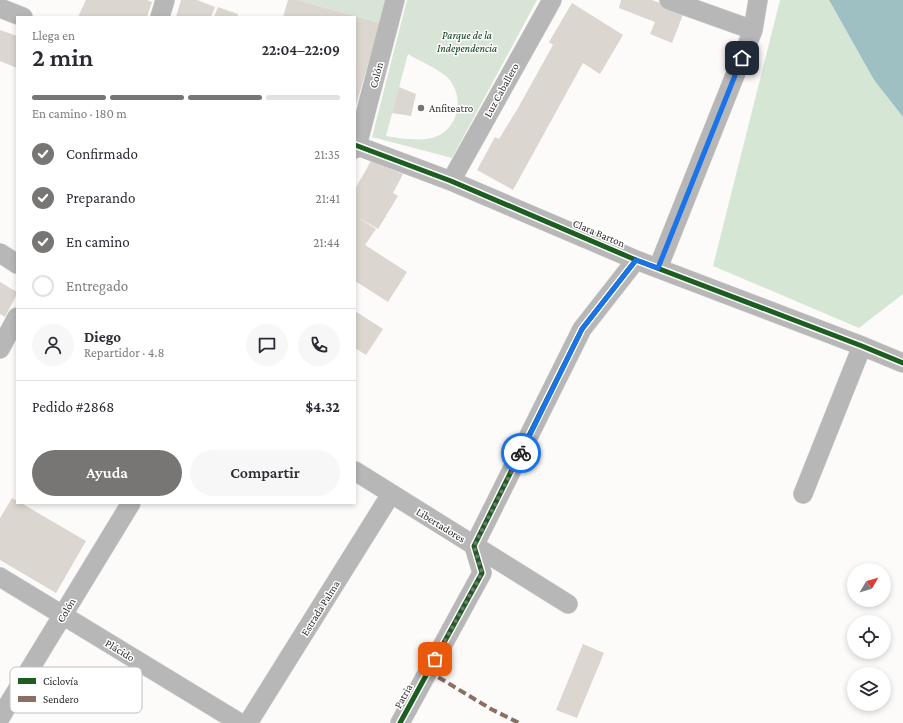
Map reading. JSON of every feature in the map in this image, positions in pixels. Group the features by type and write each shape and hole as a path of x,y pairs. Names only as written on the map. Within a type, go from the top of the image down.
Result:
{"street":[{"path":"160,16 165,0"},
{"name":"Colón","path":"356,147 395,0"},
{"name":"Luz Caballero","path":"451,180 552,0"},
{"path":"669,0 753,30"},
{"path":"658,268 753,30 758,0"},
{"path":"0,8 20,16"},
{"name":"Clara Barton","path":"356,147 451,180 636,260 903,363"},
{"path":"0,253 16,263"},
{"path":"474,546 582,329 636,260"},
{"path":"0,349 16,319"},
{"path":"803,494 862,346"},
{"name":"Libertadores","path":"356,472 568,604"},
{"name":"Estrada Palma","path":"248,723 392,494"},
{"name":"Colón","path":"31,667 130,504"},
{"name":"Patria","path":"400,723 482,573 474,546"},
{"name":"Plácido","path":"0,577 240,723"},
{"name":"Colón","path":"0,718 10,702"}],"green space":[{"path":"297,0 385,0 380,23"},
{"name":"Parque de la Independencia","path":"407,0 537,0 452,158 372,137","holes":["408,54 434,68 448,78 457,94 457,111 450,127 435,137 424,139 404,139 386,136"]},
{"path":"780,0 829,0 874,80 903,117 903,294 859,328 713,266"}],"water":[{"path":"829,0 903,0 903,117 874,80"}],"building":[{"path":"86,0 147,0 152,2 147,16 78,16"},
{"path":"181,0 197,0 215,7 211,16 176,16"},
{"path":"288,0 297,0 355,16 283,16"},
{"path":"621,0 652,0 684,12 672,43 650,34 655,22 619,8"},
{"path":"572,3 623,35 600,74 583,63 513,190 477,170 495,137 499,139 518,108 553,45 549,42"},
{"path":"218,7 238,14 237,16 214,16"},
{"path":"356,16 380,23 356,106"},
{"path":"0,30 16,36 16,68 0,61"},
{"path":"399,87 416,94 411,116 392,113"},
{"path":"371,161 403,174 393,193 398,196 378,229 356,216 356,187"},
{"path":"356,216 376,229 365,245 407,272 388,302 356,282"},
{"path":"0,282 16,291 16,296 5,317 0,314"},
{"path":"356,312 383,329 366,355 356,349"},
{"path":"12,498 16,500 16,504 23,504 86,541 56,593 0,560 0,518"},
{"path":"583,644 604,653 577,718 556,710"}],"marked path":[{"path":"428,671 491,709 519,723"}],"cycle path":[{"path":"356,145 451,181 636,260 903,363"},
{"path":"400,723 482,573 474,546 582,329 636,260"}],"way so far":[{"path":"435,659 482,573 474,546 521,453"}],"place":[{"name":"Anfiteatro","path":"421,108"}],"route":[{"path":"521,453 582,329 636,260 658,268 742,58"}]}
